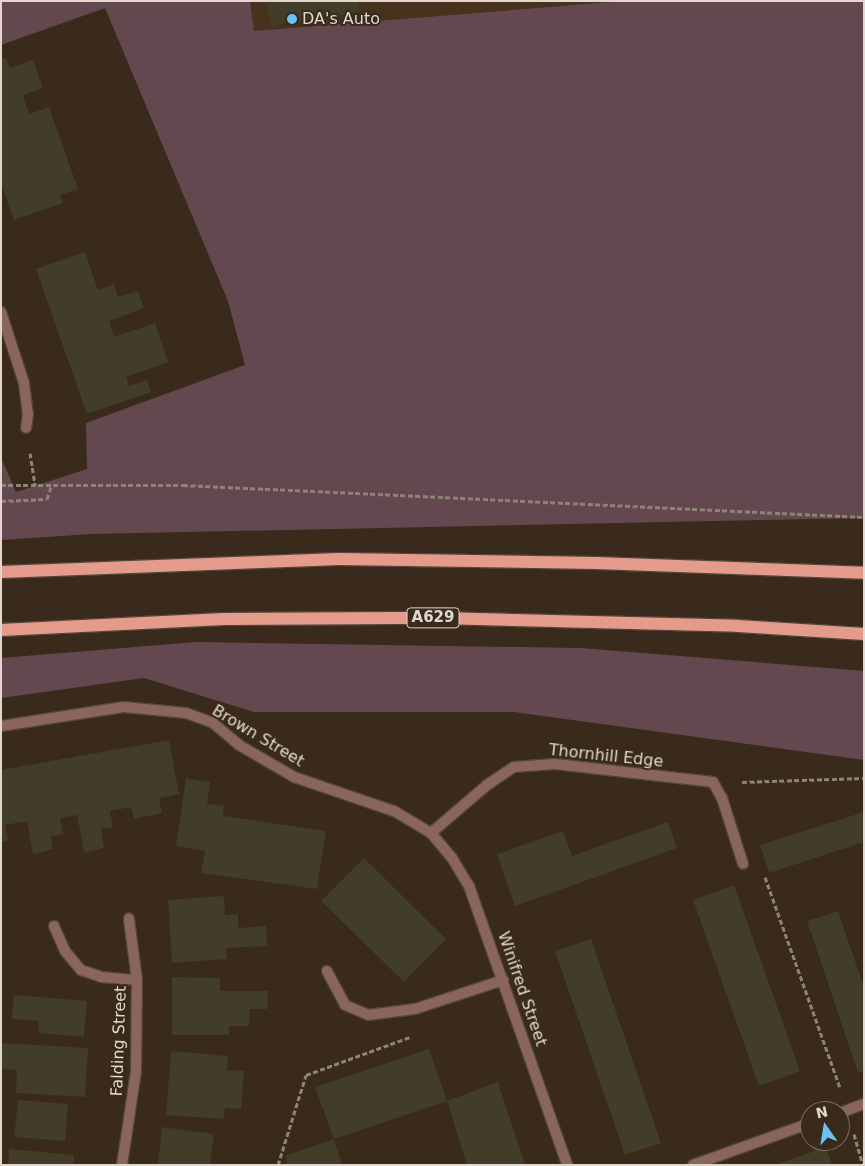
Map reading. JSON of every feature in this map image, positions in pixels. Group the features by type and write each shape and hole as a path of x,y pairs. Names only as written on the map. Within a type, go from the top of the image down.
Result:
{"main road":[{"path":"1,572 339,558 596,562 864,573"},
{"name":"A629","path":"1,630 224,619 439,618 738,626 864,634"}],"street":[{"path":"1,312 24,383 28,414 26,428"},
{"name":"Brown Street","path":"1,726 124,707 186,713 213,723 239,744 294,777 394,811 431,833"},
{"name":"Thornhill Edge","path":"431,833 488,784 514,767 554,764 713,782"},
{"path":"713,782 722,798 743,864"},
{"name":"Winifred Street","path":"431,833 452,858 469,886 566,1165"},
{"name":"Falding Street","path":"122,1165 136,1071 137,980 129,919"},
{"path":"54,926 65,951 81,970 101,977 137,980"},
{"path":"326,971 345,1005 368,1016 415,1009 503,980"},
{"path":"850,1109 864,1104"},
{"path":"693,1165 800,1127"}],"path":[{"path":"26,428 35,486"},
{"path":"1,485 52,487 183,485 864,518"},
{"path":"1,501 47,499 52,487"},
{"path":"713,782 864,778"},
{"path":"743,864 764,874 833,1064 841,1101"},
{"path":"278,1165 306,1075 418,1034"},
{"path":"850,1131 863,1165"}],"shaded area":[{"path":"1,1 250,1 254,31 623,1 864,1 864,518 91,534 1,540 1,458 16,492 87,469 86,423 245,365 228,301 105,8 1,45"},
{"path":"250,1 623,1 254,31"},
{"path":"196,642 581,648 864,671 864,760 514,712 254,712 144,678 1,698 1,658"}],"building":[{"name":"DA's Auto","path":"266,1 358,1 360,11 271,26"},
{"path":"6,58 10,68 33,60 43,88 23,95 29,114 49,107 78,189 60,195 63,203 14,220 1,184 1,59"},
{"path":"85,252 98,290 114,284 118,297 138,291 144,308 109,321 114,337 155,323 168,362 126,377 129,386 147,380 151,392 87,414 36,269"},
{"path":"169,740 179,794 159,798 162,813 134,819 131,807 110,811 113,827 101,829 104,848 84,852 77,815 60,818 63,834 51,836 53,849 33,854 27,821 5,825 8,840 1,842 1,770"},
{"path":"186,778 210,782 207,804 224,806 223,816 326,831 317,889 201,873 205,851 176,846"},
{"path":"864,812 864,842 769,873 760,845"},
{"path":"668,822 677,848 515,906 497,854 563,831 572,856"},
{"path":"364,858 446,939 404,982 321,901"},
{"path":"734,885 800,1071 759,1086 693,900"},
{"path":"224,896 225,915 238,914 238,928 266,926 267,946 226,948 227,959 172,963 168,900"},
{"path":"838,911 864,987 864,1071 858,1073 807,921"},
{"path":"591,939 661,1143 625,1155 555,951"},
{"path":"172,977 220,978 220,991 268,991 267,1009 250,1009 249,1026 229,1026 229,1035 172,1035"},
{"path":"14,995 87,1001 84,1037 38,1033 39,1021 12,1019"},
{"path":"1,1043 88,1048 85,1097 16,1093 17,1070 1,1069"},
{"path":"429,1049 447,1101 334,1139 315,1087"},
{"path":"171,1051 228,1056 227,1070 244,1071 241,1109 225,1108 224,1119 166,1115"},
{"path":"498,1082 525,1165 467,1165 447,1101"},
{"path":"18,1100 68,1104 65,1141 14,1137"},
{"path":"162,1127 214,1134 210,1165 158,1165"},
{"path":"334,1139 342,1165 288,1165 285,1156"},
{"path":"9,1149 74,1155 73,1165 8,1165"},
{"path":"814,1151 827,1151 832,1165 777,1165"}],"place":[{"name":"DA's Auto","path":"292,19"}]}
